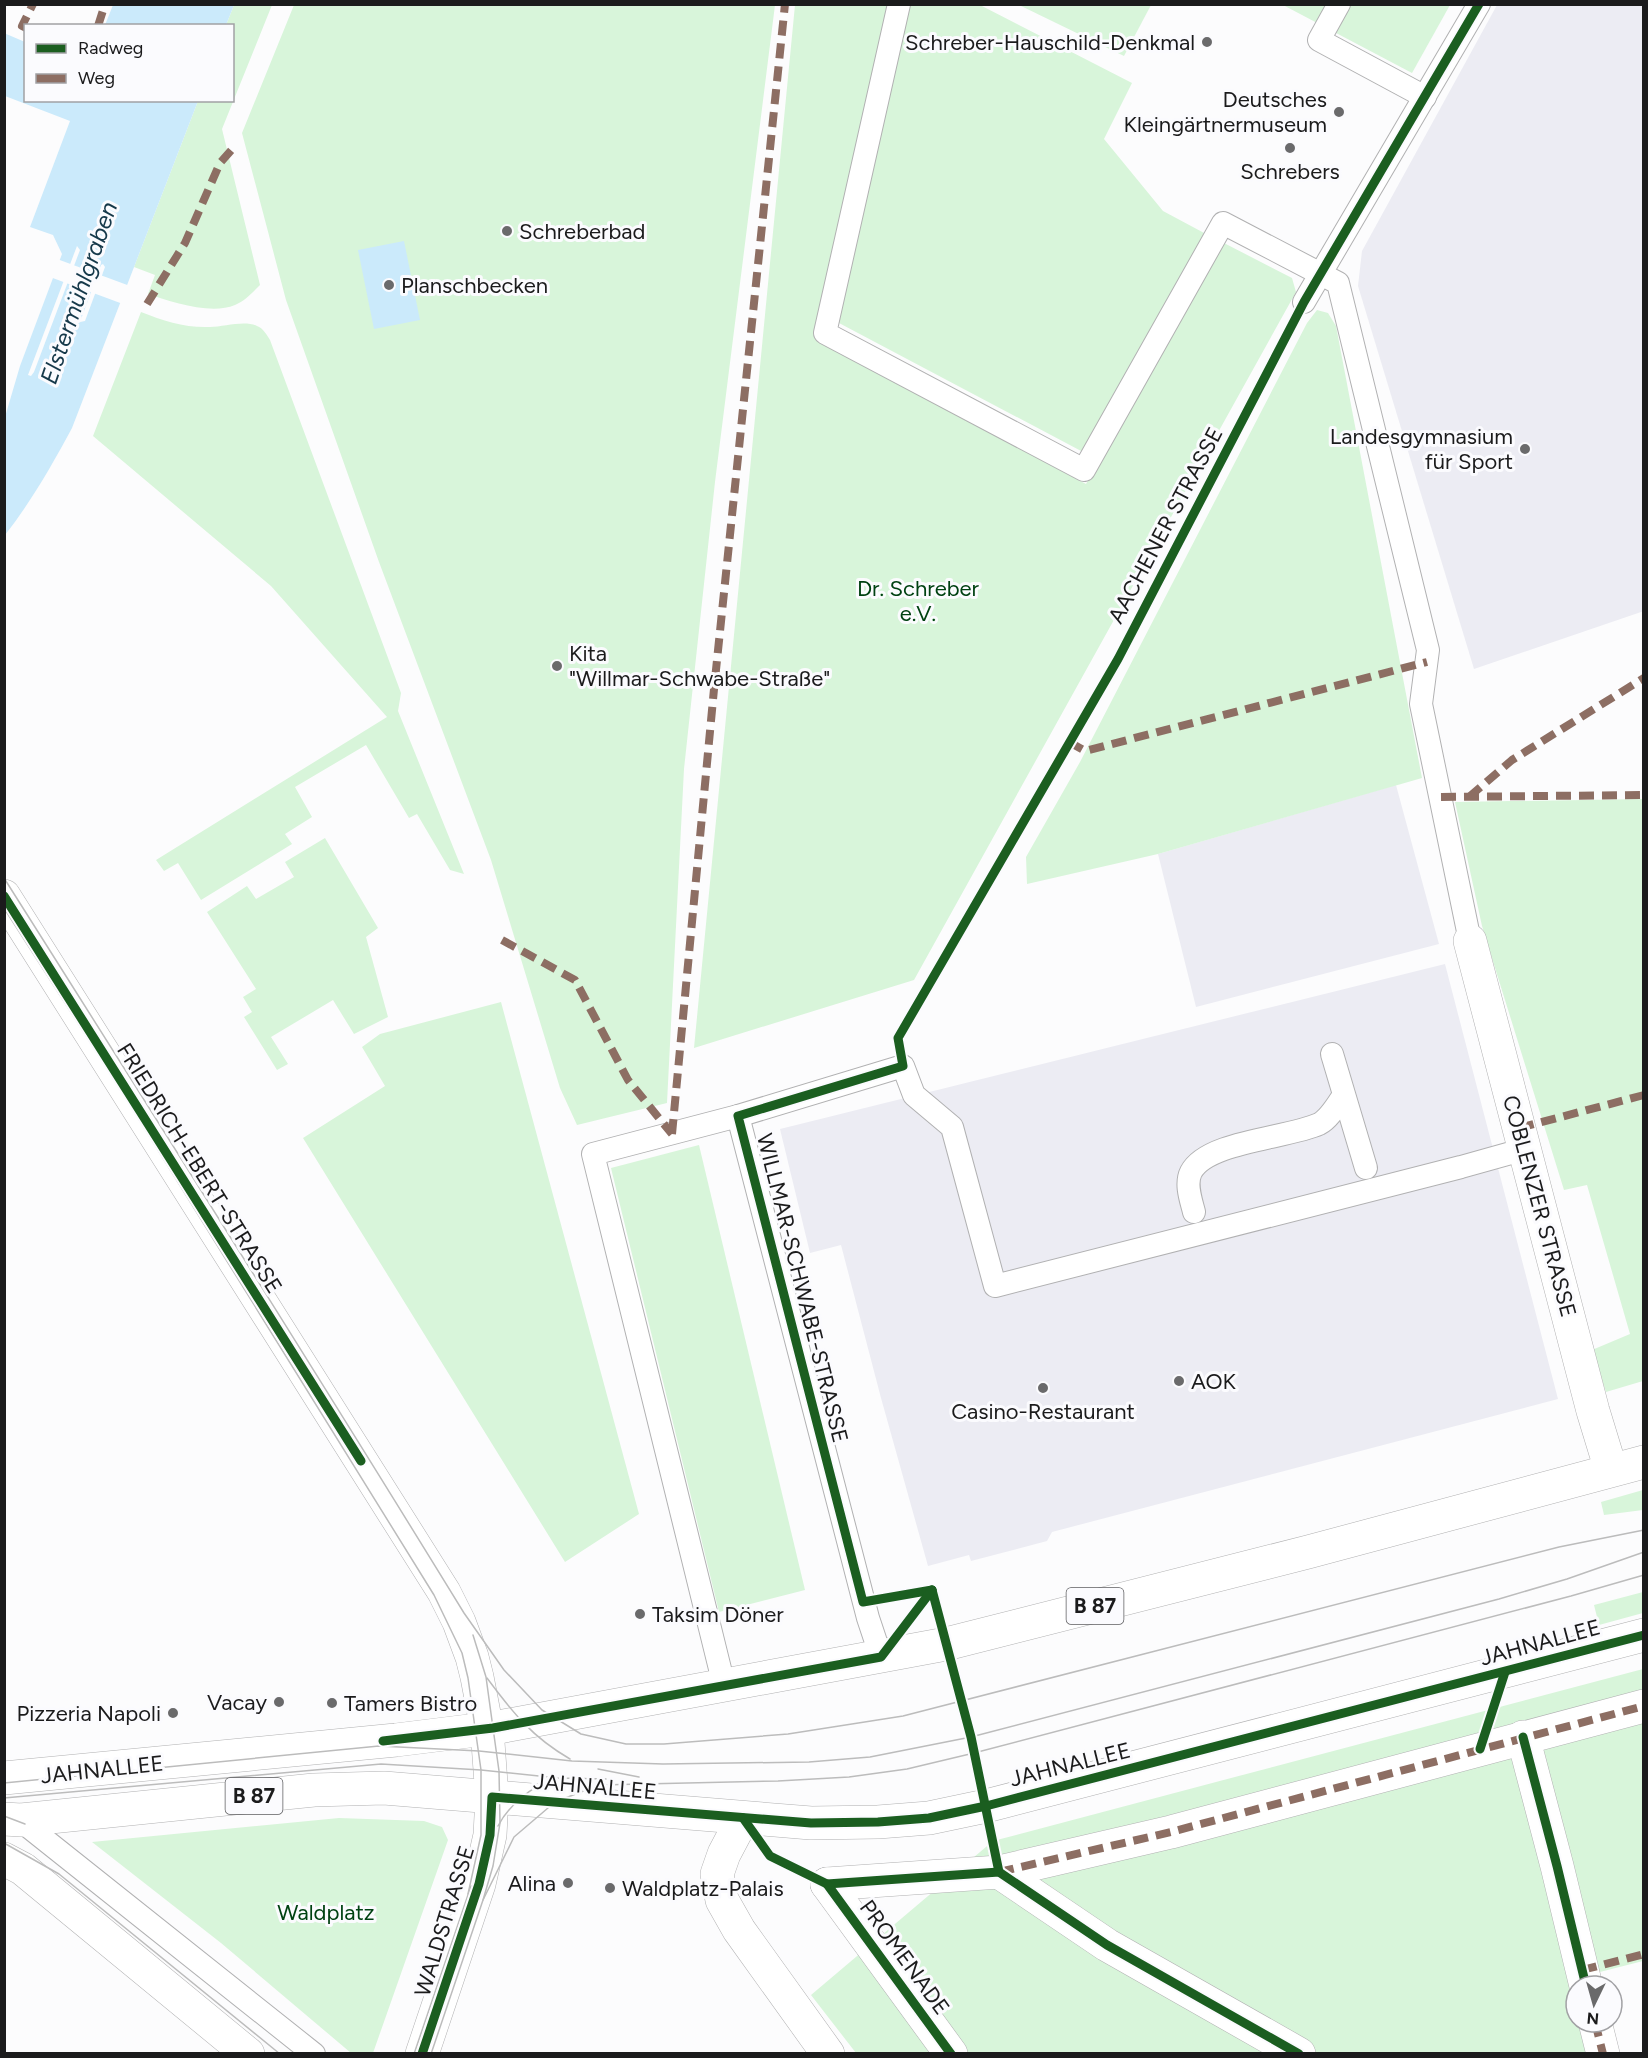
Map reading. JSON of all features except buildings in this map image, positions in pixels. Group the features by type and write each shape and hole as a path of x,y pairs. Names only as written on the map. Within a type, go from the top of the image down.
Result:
{"main road":[{"name":"FRIEDRICH-EBERT-STRASSE","path":"4,896 444,1592 459,1622 472,1657 487,1729 492,1797"},
{"name":"COBLENZER STRASSE","path":"1470,941 1593,1411 1611,1470"},
{"name":"JAHNALLEE","path":"4,1778 487,1729 880,1657 978,1637 1644,1462"},
{"name":"JAHNALLEE","path":"13,1819 314,1790 384,1788 811,1823 878,1822 929,1818 1009,1800 1644,1635"},
{"path":"999,1872 1171,1832 1644,1706"},
{"path":"1523,1737 1583,1974"},
{"name":"WALDSTRASSE","path":"422,2054 479,1884 490,1835 492,1797"},
{"path":"743,1818 724,1854 717,1874 722,1900 739,1930 828,2054"},
{"path":"4,1859 23,1869 248,2054"},
{"path":"999,1872 1107,1945 1299,2054"},
{"name":"PROMENADE","path":"951,2054 827,1884 999,1872"},
{"path":"1598,2034 1603,2054"}],"lane":[{"path":"899,4 825,333 1084,470 1223,223 1338,283 1428,650 1421,704 1470,941"},
{"path":"1339,4 1319,40 1425,97"},
{"path":"1304,302 1479,4"},
{"path":"1332,1054 1366,1168"},
{"name":"WILLMAR-SCHWABE-STRASSE","path":"724,1685 593,1154 738,1116 903,1066 914,1095 952,1127 995,1286 1525,1149"},
{"path":"1194,1212 1189,1190 1191,1172 1203,1158 1226,1149 1321,1124 1343,1096"},
{"name":"WILLMAR-SCHWABE-STRASSE","path":"738,1116 867,1617 880,1657"},
{"path":"13,1819 314,2054"}],"shaded area":[{"name":"Landesgymnasium für Sport","path":"1497,5 1643,5 1644,611 1474,669 1358,286 1362,251"},
{"path":"1396,785 1439,944 1196,1007 1158,854"},
{"path":"1445,964 1558,1399 1052,1532 1047,1541 971,1561 969,1555 928,1566 841,1245 810,1253 780,1129"}],"green space":[{"path":"234,5 272,5 234,99 234,24 226,24"},
{"name":"Schreberbad","path":"294,5 775,5 715,482 684,769 667,1103 577,1125 560,1088 491,860 379,562 286,300 242,133"},
{"name":"Dr. Schreber e.V.","path":"795,5 887,5 814,338 1086,484 1222,242 1292,278 1296,292 914,980 694,1048"},
{"path":"906,5 980,5 1132,83 1104,139 1163,211 1206,234 1083,452 839,323"},
{"path":"1019,5 1151,5 1124,56"},
{"path":"1283,5 1450,5 1412,73"},
{"path":"198,102 233,102 222,129 260,285 235,305 215,309 203,308 179,304 148,294 155,275 134,267"},
{"path":"1317,310 1328,313 1336,326 1422,778 1158,854 1027,884 1026,857 1080,762 1307,323"},
{"path":"141,312 166,321 192,326 252,324 261,328 270,340 401,693 398,711 464,874 450,870 417,814 409,818 366,745 295,787 312,817 285,834 292,844 201,900 178,863 164,871 156,860 387,717 271,586 93,436"},
{"path":"1643,799 1643,1381 1606,1392 1592,1350 1630,1334 1587,1185 1564,1190 1482,926 1455,802"},
{"path":"325,838 378,928 366,937 388,1017 354,1034 333,1000 271,1037 288,1064 277,1070 244,1017 252,1012 243,997 256,989 207,912 247,886 256,899 294,877 285,862"},
{"path":"501,1002 639,1514 565,1562 303,1138 385,1086 362,1047 380,1034"},
{"path":"699,1145 805,1590 719,1612 611,1168"},
{"path":"1643,1490 1643,1510 1604,1515 1601,1502"},
{"path":"1643,1592 1643,1613 1599,1625 1594,1605"},
{"path":"1643,1669 1643,1961 1594,1974 1564,1974 1564,2034 1611,2034 1616,2053 856,2053 811,1995 993,1841"},
{"name":"Waldplatz","path":"339,1818 424,1821 442,1827 448,1840 373,2053 351,2053 221,1943 92,1842"}],"water":[{"path":"113,4 234,5 226,24 105,24"},
{"name":"Elstermühlgraben","path":"4,33 24,42 24,102 198,102 72,428 41,483 5,535 5,417 20,366 62,254 53,235 30,227 70,121 5,96","holes":["77,246 80,250 34,372 31,376 28,375","101,265 105,267 85,321 80,322"]},
{"name":"Planschbecken","path":"404,241 420,320 374,329 358,250"}],"pier":[{"path":"57,259 130,286 123,304 50,277"}],"tram line":[{"path":"4,878 464,1613 504,1670 542,1710 581,1734 626,1744 664,1744 788,1734 903,1716 1559,1547 1644,1530"},
{"path":"4,908 119,1087 434,1595 462,1653 468,1678 481,1770 481,1835 468,1894"},
{"path":"4,1783 379,1746 479,1751 572,1761 663,1764 809,1762 870,1757 971,1737 1499,1599 1567,1579 1644,1552"},
{"path":"483,1900 514,1837 555,1802 599,1785 778,1781 849,1777 907,1769 1644,1575"},
{"path":"431,2054 483,1900 493,1866 500,1823 499,1771 486,1677 473,1635"},
{"path":"487,1678 534,1733 570,1759"},
{"path":"4,1798 381,1764 481,1770 558,1778 606,1779"},
{"path":"598,1769 639,1777"},
{"path":"498,1826 508,1811 522,1797 554,1779"},
{"path":"4,1816 25,1824"},
{"path":"4,1843 59,1874 280,2054"},
{"path":"414,2054 471,1886"}],"marked path":[{"path":"24,27 22,26 33,4"},
{"path":"99,24 105,4"},
{"path":"672,1134 714,689 785,4"},
{"path":"147,304 185,243 220,163 235,146"},
{"path":"1069,742 1085,751 1427,662"},
{"path":"1469,797 1512,760 1644,678"},
{"path":"1441,797 1644,795"},
{"path":"502,940 575,980 628,1080 672,1134"},
{"path":"1519,1128 1644,1095"},
{"path":"999,1872 1171,1832 1644,1706"},
{"path":"1582,1970 1644,1954"},
{"path":"1598,2034 1603,2054"}],"cycle path":[{"name":"AACHENER STRASSE","path":"932,1590 863,1602 738,1116 903,1066 898,1038 1118,659 1304,302 1479,4"},
{"path":"4,896 361,1461"},
{"path":"932,1590 971,1737 999,1872"},
{"path":"383,1741 493,1728 881,1657 932,1590"},
{"path":"422,2054 479,1884 490,1835 492,1797 811,1823 878,1822 929,1818 986,1806 1644,1635"},
{"path":"1480,1749 1505,1672"},
{"path":"1523,1737 1583,1974"},
{"path":"743,1818 770,1856 827,1884 999,1872 1107,1945 1299,2054"},
{"path":"827,1884 951,2054"}],"place":[{"name":"Schreber-Hauschild-Denkmal","path":"1207,42"},
{"name":"Deutsches Kleingärtnermuseum","path":"1339,112"},
{"name":"Schrebers","path":"1290,148"},
{"name":"Schreberbad","path":"507,231"},
{"name":"Planschbecken","path":"389,285"},
{"name":"Landesgymnasium für Sport","path":"1525,449"},
{"name":"Kita \"Willmar-Schwabe-Straße\"","path":"557,666"},
{"name":"AOK","path":"1179,1381"},
{"name":"Casino-Restaurant","path":"1043,1388"},
{"name":"Taksim Döner","path":"640,1614"},
{"name":"Vacay","path":"279,1702"},
{"name":"Tamers Bistro","path":"332,1703"},
{"name":"Pizzeria Napoli","path":"173,1713"},
{"name":"Alina","path":"568,1883"},
{"name":"Waldplatz-Palais","path":"610,1888"}]}
